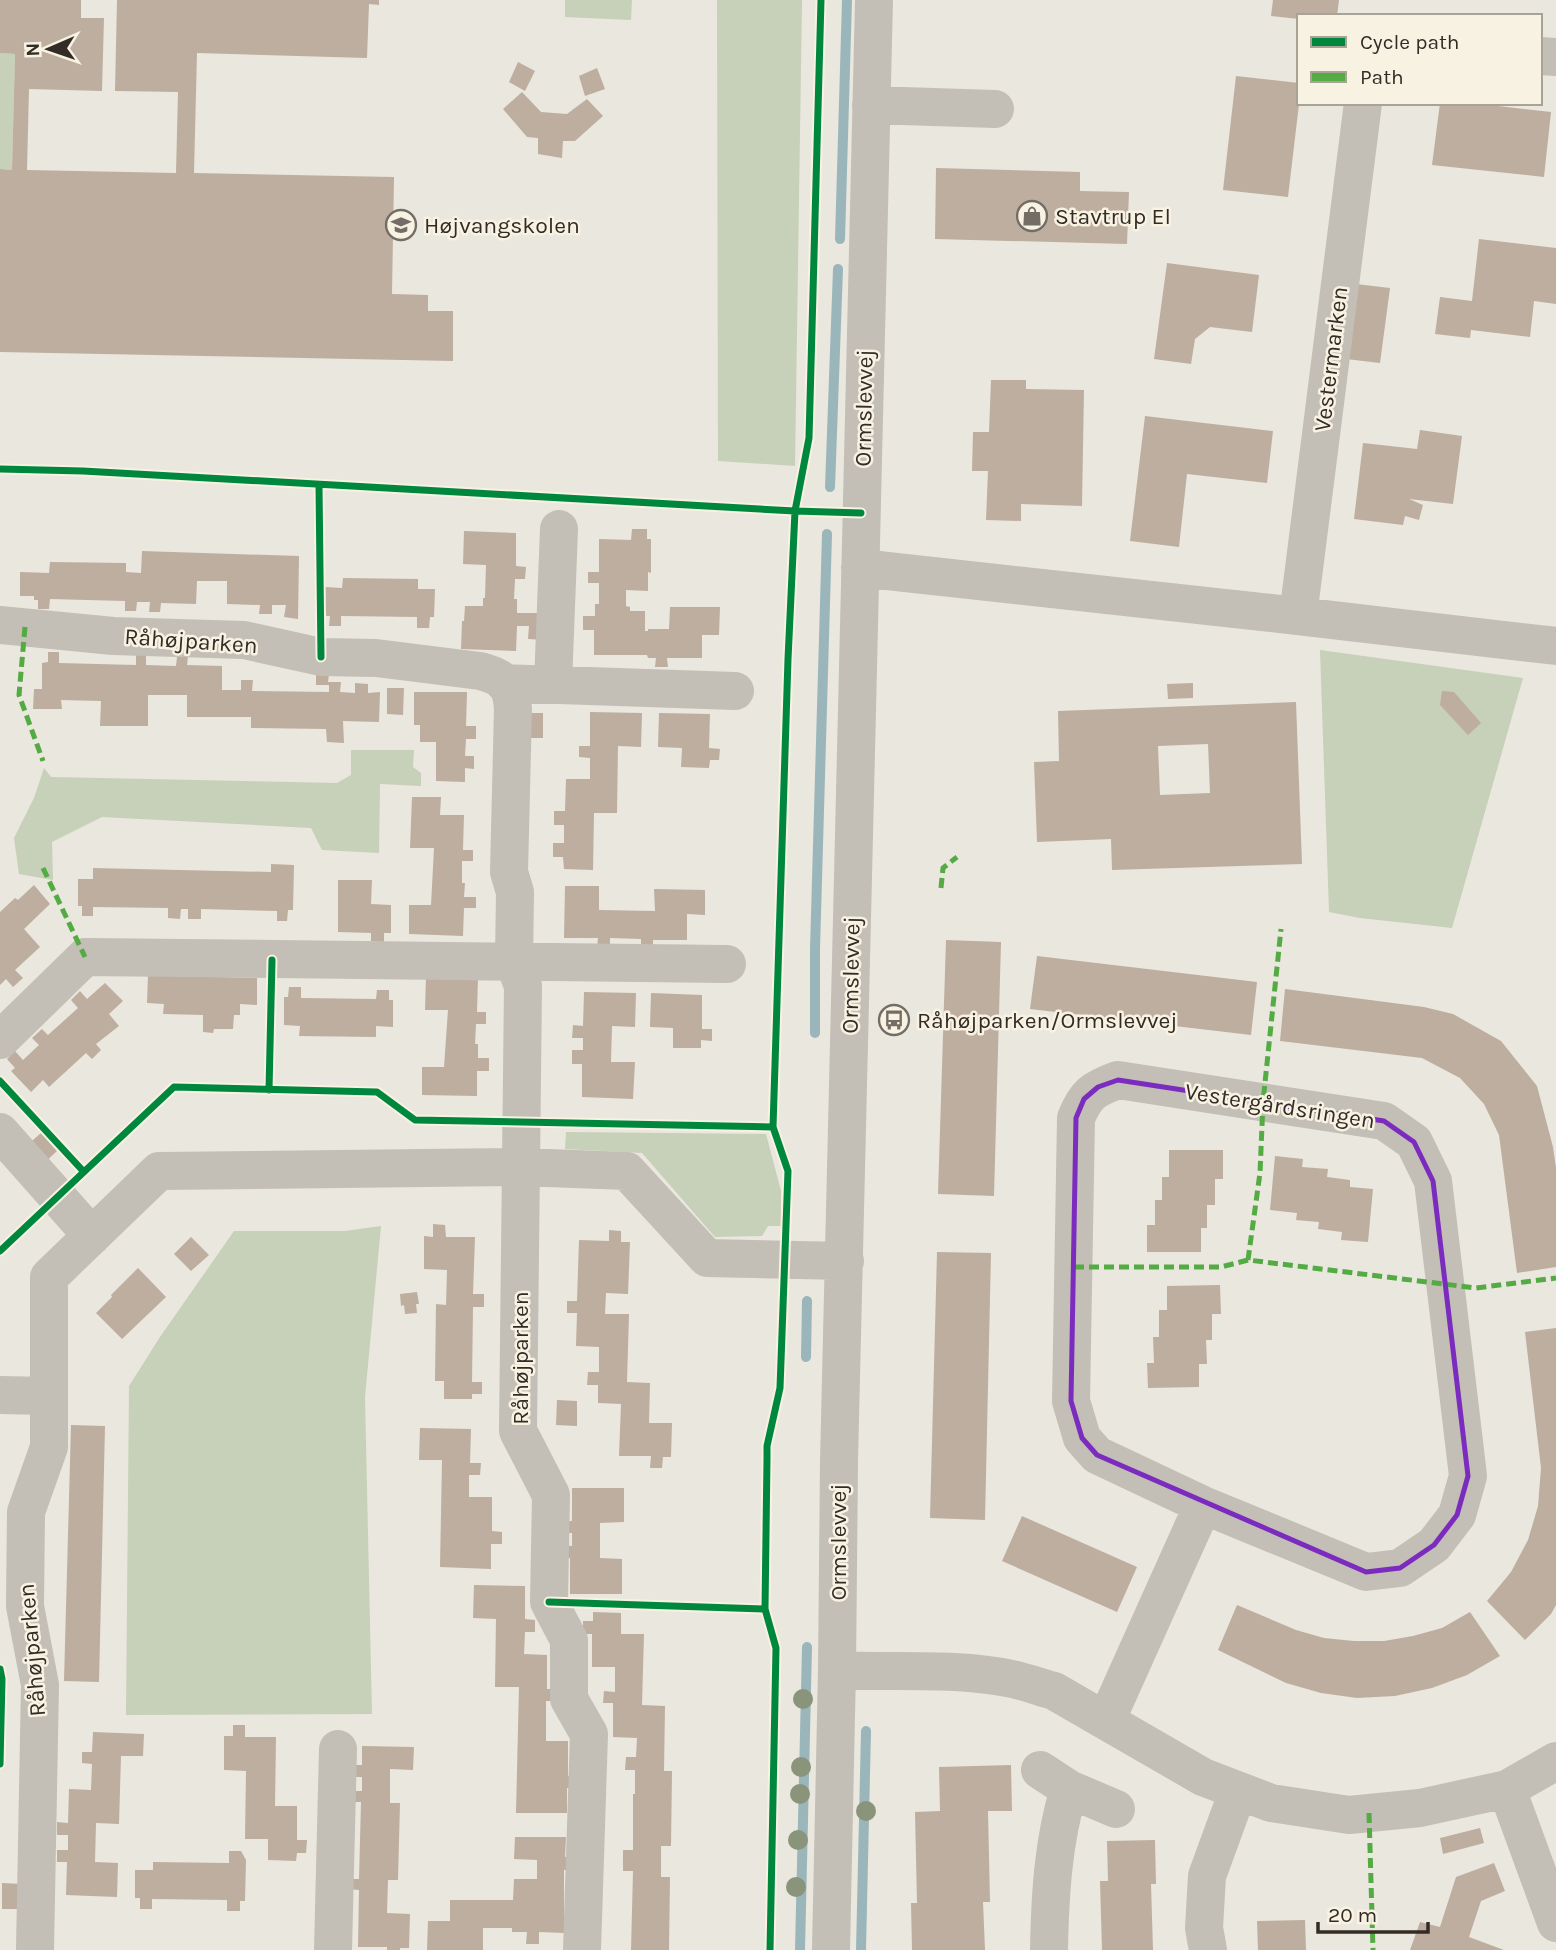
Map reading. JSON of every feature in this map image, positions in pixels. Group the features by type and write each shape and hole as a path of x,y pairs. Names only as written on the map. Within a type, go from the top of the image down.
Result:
{"street":[{"name":"Ormslevvej","path":"831,1950 839,1461 874,0"},
{"path":"872,105 995,108"},
{"name":"Vestermarken","path":"1298,616 1363,105"},
{"path":"553,684 559,529"},
{"path":"860,568 1556,646"},
{"name":"Råhøjparken","path":"0,625 113,636 244,640 321,657 376,657 480,671 493,675 512,692 509,872 515,892 514,962 523,986 518,1431 551,1495 549,1602 569,1640 569,1699 589,1734 582,1950"},
{"name":"Råhøjparken","path":"504,683 735,691"},
{"path":"0,1040 85,957 727,964"},
{"name":"Vestergårdsringen","path":"1118,1080 1384,1121 1414,1142 1433,1181 1468,1476 1457,1515 1434,1545 1399,1567 1366,1572 1203,1505 1097,1455 1082,1438 1071,1401 1076,1118 1084,1099 1098,1087 1118,1080"},
{"path":"0,1132 92,1236"},
{"name":"Råhøjparken","path":"35,1950 40,1685 24,1606 26,1512 48,1447 49,1277 159,1171 521,1167 627,1171 707,1258 845,1261"},
{"path":"0,1395 48,1396"},
{"path":"1106,1721 1203,1505"},
{"path":"837,1670 961,1672 1012,1679 1054,1691 1202,1777 1271,1803 1349,1815 1420,1808 1507,1789 1556,1761"},
{"path":"333,1950 338,1749"},
{"path":"1049,1950 1056,1843 1061,1815 1054,1779 1116,1809"},
{"path":"1507,1789 1556,1923"},
{"path":"1208,1950 1204,1928 1207,1876 1238,1791"}],"highlighted area":[{"path":"1118,1080 1384,1121 1414,1142 1433,1181 1468,1476 1457,1515 1434,1545 1400,1568 1366,1572 1097,1455 1082,1438 1071,1401 1076,1118 1084,1099 1098,1087"}],"green space":[{"path":"565,0 632,0 631,20 565,17"},
{"path":"717,0 802,0 795,466 718,461"},
{"path":"0,53 15,54 12,170 0,169"},
{"path":"1320,650 1523,678 1452,928 1329,912"},
{"path":"351,750 414,750 413,767 421,773 421,786 380,784 379,853 322,850 311,828 102,817 52,842 53,880 19,874 14,838 34,798 44,768 51,777 337,783 351,775"},
{"path":"566,1132 766,1134 781,1191 781,1226 768,1226 762,1236 715,1237 642,1153 565,1149"},
{"path":"381,1226 365,1397 372,1714 126,1715 129,1386 234,1231 345,1231"}],"building":[{"path":"0,0 81,0 81,18 104,18 102,91 29,89 27,170 176,173 178,92 115,91 117,0 379,0 379,5 369,4 367,58 197,53 194,173 394,177 392,294 428,295 428,311 453,311 453,361 0,352 0,169 12,170 15,54 0,53"},
{"path":"1273,0 1339,0 1337,14 1297,14 1297,19 1271,16"},
{"path":"518,62 535,71 525,91 509,82"},
{"path":"597,68 605,89 585,96 579,76"},
{"path":"1236,76 1297,83 1299,105 1288,197 1223,190"},
{"path":"522,92 541,112 567,114 587,99 603,116 575,141 563,141 562,158 538,154 538,138 527,137 503,109"},
{"path":"1440,105 1490,105 1551,112 1544,177 1432,165"},
{"name":"Stavtrup El","path":"936,168 1080,172 1080,191 1129,192 1127,244 935,239"},
{"path":"1479,239 1556,248 1556,304 1534,301 1530,337 1471,330 1470,338 1435,334 1440,297 1472,301"},
{"path":"1167,263 1259,275 1252,332 1210,327 1195,339 1191,364 1154,359"},
{"path":"1356,284 1390,288 1380,363 1346,359"},
{"path":"991,380 1026,380 1026,389 1084,390 1082,506 1021,504 1021,521 986,520 988,471 972,471 973,432 989,432"},
{"path":"1145,416 1273,431 1267,483 1187,474 1179,547 1130,541"},
{"path":"1420,430 1462,436 1453,504 1409,499 1423,505 1419,520 1405,516 1403,525 1354,519 1363,443 1417,449"},
{"path":"632,529 647,529 647,539 651,539 651,573 648,572 648,591 626,590 626,606 630,607 630,611 645,611 645,631 669,629 670,607 720,607 719,635 702,635 702,658 667,658 668,667 655,667 656,658 648,658 647,655 594,655 594,630 583,630 583,616 595,616 595,604 599,604 599,583 588,583 588,572 599,572 599,539 631,540"},
{"path":"464,531 516,533 516,566 526,567 525,579 515,579 514,599 517,599 517,613 546,613 545,640 528,639 529,626 517,626 516,651 461,649 465,606 483,606 486,565 463,564"},
{"path":"142,551 299,556 298,619 284,617 286,605 272,605 272,614 259,614 260,605 227,604 227,581 197,581 196,604 161,603 160,612 149,612 150,602 137,602 136,611 125,611 125,601 50,599 49,609 38,609 38,600 34,600 34,596 20,596 20,572 49,573 50,562 126,563 126,572 141,573"},
{"path":"343,578 418,579 418,589 435,589 434,617 430,617 429,628 417,628 417,617 341,616 341,626 329,626 330,616 324,616 325,587 342,588"},
{"path":"48,652 59,652 59,663 136,665 136,655 146,655 146,665 176,666 177,657 188,657 187,665 222,666 222,690 241,690 241,680 253,680 252,691 329,692 329,685 316,685 316,674 329,674 328,682 341,682 340,692 355,693 355,683 368,684 368,693 380,692 379,722 343,721 344,743 327,742 326,729 251,728 251,717 187,717 187,695 148,695 148,726 100,726 101,701 61,700 62,709 33,709 34,689 42,689 42,663 48,662"},
{"path":"1193,683 1193,698 1168,699 1167,684"},
{"path":"387,688 404,688 403,715 387,714"},
{"path":"1442,691 1454,692 1481,723 1468,735 1440,705"},
{"path":"414,692 467,692 466,726 476,726 476,739 466,739 465,756 474,756 474,769 465,768 465,782 436,781 436,742 420,742 420,725 414,725"},
{"path":"1296,702 1302,864 1112,870 1111,839 1037,842 1034,762 1059,761 1058,711","holes":["1208,744 1210,793 1160,795 1158,746"]},
{"path":"590,712 642,713 641,747 618,746 617,813 594,813 593,870 564,869 563,857 553,857 553,843 564,843 564,825 554,825 554,811 565,811 566,779 590,779 590,758 579,757 579,746 590,746"},
{"path":"523,713 543,713 543,738 523,738"},
{"path":"659,713 710,714 709,748 720,749 719,760 710,760 709,768 681,767 682,748 658,747"},
{"path":"412,797 441,797 440,815 464,815 463,850 473,850 473,861 462,861 462,883 465,883 464,897 476,897 476,908 464,908 463,936 409,934 409,905 431,905 434,848 410,848"},
{"path":"271,864 294,865 293,910 288,910 287,921 277,921 277,911 201,909 201,919 188,919 188,909 181,909 180,919 168,918 168,908 93,907 93,916 82,916 82,906 78,906 78,879 93,879 93,868 271,872"},
{"path":"338,880 372,880 371,904 391,905 391,933 384,933 384,942 371,941 371,933 338,932"},
{"path":"34,885 50,904 24,929 40,947 15,970 23,978 13,987 6,979 0,985 0,912"},
{"path":"565,886 599,886 599,910 655,911 654,889 705,890 705,915 687,914 687,940 653,940 653,949 641,949 641,939 610,938 610,949 597,949 598,938 564,938"},
{"path":"946,940 1001,942 994,1196 938,1194"},
{"path":"1037,956 1257,982 1251,1035 1030,1009"},
{"path":"148,975 257,978 257,1005 240,1004 240,1015 234,1015 233,1029 203,1032 203,1015 163,1014 164,1004 147,1003"},
{"path":"426,977 478,978 477,1012 486,1012 486,1024 476,1024 475,1044 478,1044 478,1058 489,1058 489,1071 477,1071 477,1096 422,1095 422,1067 444,1067 448,1010 425,1010"},
{"path":"105,983 123,1001 109,1014 119,1026 96,1044 101,1050 92,1059 86,1053 49,1087 43,1080 31,1092 11,1071 15,1068 7,1059 15,1051 23,1060 39,1045 32,1038 42,1029 48,1035 78,1008 71,1000 80,991 87,999"},
{"path":"289,987 301,987 301,998 376,999 377,990 389,990 389,1000 393,1000 393,1027 376,1026 376,1037 299,1036 300,1026 284,1025 284,997 288,997"},
{"path":"1285,989 1424,1007 1453,1014 1501,1041 1537,1086 1553,1147 1556,1168 1556,1267 1517,1273 1499,1135 1484,1104 1460,1078 1422,1058 1280,1041"},
{"path":"584,992 636,993 635,1027 612,1026 611,1062 635,1062 633,1099 582,1097 582,1064 572,1064 572,1050 583,1050 583,1038 572,1038 573,1025 583,1026"},
{"path":"651,993 702,995 702,1029 712,1029 712,1041 701,1040 701,1048 673,1048 673,1028 650,1027"},
{"path":"41,1133 57,1151 42,1165 25,1147"},
{"path":"1169,1150 1223,1150 1223,1179 1215,1179 1215,1205 1207,1205 1207,1228 1201,1228 1201,1252 1147,1252 1147,1225 1155,1225 1155,1200 1162,1200 1162,1177 1169,1177"},
{"path":"1275,1156 1303,1159 1302,1167 1328,1169 1327,1177 1350,1180 1350,1187 1373,1189 1368,1242 1341,1240 1342,1232 1318,1229 1319,1222 1296,1220 1297,1213 1270,1210"},
{"path":"433,1224 445,1225 446,1237 475,1237 473,1294 484,1294 484,1307 473,1307 472,1382 482,1382 482,1394 472,1394 472,1399 444,1399 444,1381 435,1381 436,1304 446,1305 447,1270 424,1269 424,1236 433,1237"},
{"path":"609,1230 621,1231 621,1242 630,1242 628,1294 606,1293 605,1314 629,1314 627,1382 650,1383 649,1423 672,1423 671,1457 663,1457 662,1468 650,1468 651,1456 619,1456 621,1404 598,1403 598,1385 587,1385 588,1372 599,1372 599,1347 576,1346 577,1313 567,1313 567,1301 577,1301 579,1240 609,1241"},
{"path":"191,1237 209,1255 191,1271 174,1254"},
{"path":"937,1252 991,1253 985,1520 930,1518"},
{"path":"138,1268 166,1297 122,1339 96,1313"},
{"path":"1220,1285 1221,1314 1212,1314 1212,1340 1206,1340 1207,1364 1199,1364 1199,1387 1148,1388 1147,1363 1154,1363 1153,1337 1159,1337 1159,1310 1167,1310 1167,1286"},
{"path":"417,1292 417,1313 405,1314 400,1294"},
{"path":"1556,1328 1556,1605 1551,1614 1525,1640 1487,1601 1511,1572 1528,1540 1538,1506 1541,1468 1525,1332"},
{"path":"557,1400 577,1401 577,1426 556,1425"},
{"path":"71,1425 105,1426 99,1682 64,1681"},
{"path":"420,1428 471,1429 470,1463 481,1463 480,1475 469,1475 469,1497 492,1497 492,1531 502,1532 502,1544 491,1544 491,1569 440,1567 442,1460 419,1460"},
{"path":"572,1488 624,1488 624,1522 600,1523 600,1558 622,1559 622,1594 570,1594 570,1558 561,1559 561,1545 572,1546 572,1533 561,1533 561,1521 572,1521"},
{"path":"1022,1516 1137,1567 1117,1612 1002,1561"},
{"path":"474,1585 525,1586 525,1619 535,1620 535,1632 525,1632 524,1654 547,1655 547,1689 557,1689 557,1701 546,1701 546,1741 568,1741 568,1776 578,1776 577,1788 567,1788 567,1813 516,1813 519,1687 495,1687 496,1619 473,1618"},
{"path":"1237,1605 1296,1630 1324,1638 1354,1641 1384,1641 1413,1636 1442,1628 1470,1612 1500,1656 1467,1675 1432,1688 1395,1696 1357,1698 1321,1693 1286,1683 1218,1650"},
{"path":"593,1612 621,1613 621,1634 644,1634 642,1705 665,1706 664,1771 672,1771 671,1846 661,1846 661,1877 670,1877 669,1950 631,1950 633,1871 623,1871 623,1850 633,1850 635,1770 625,1770 626,1757 636,1757 637,1738 613,1737 613,1703 603,1703 604,1691 615,1692 615,1667 592,1667 592,1634 583,1634 583,1621 593,1621"},
{"path":"233,1725 245,1725 245,1737 276,1737 275,1806 297,1806 297,1840 307,1840 306,1853 297,1853 296,1861 268,1860 268,1839 245,1839 246,1771 224,1770 224,1736 233,1736"},
{"path":"93,1732 144,1734 143,1756 121,1756 119,1824 96,1823 95,1862 118,1863 117,1897 66,1895 67,1862 57,1862 57,1850 68,1850 68,1835 57,1835 57,1822 68,1823 69,1789 91,1790 92,1764 82,1763 82,1752 92,1752"},
{"path":"362,1746 414,1747 413,1770 390,1769 390,1803 400,1803 398,1880 388,1880 387,1913 410,1914 409,1948 400,1950 358,1947 359,1890 349,1889 349,1879 359,1879 361,1802 351,1802 351,1791 362,1791 362,1777 352,1777 352,1765 362,1765"},
{"path":"1011,1765 1012,1811 988,1811 990,1902 983,1902 985,1950 912,1950 911,1903 917,1903 915,1812 940,1811 939,1767"},
{"path":"1480,1828 1484,1843 1443,1854 1440,1838"},
{"path":"515,1837 566,1837 565,1857 576,1857 576,1870 564,1870 564,1933 539,1932 539,1944 526,1944 527,1932 512,1932 512,1928 483,1928 483,1950 427,1950 428,1921 450,1921 450,1900 513,1900 514,1879 537,1879 537,1860 514,1859"},
{"path":"1155,1840 1156,1884 1151,1884 1153,1950 1102,1950 1100,1881 1108,1881 1107,1841"},
{"path":"229,1851 241,1851 246,1860 245,1901 240,1901 240,1911 227,1911 227,1900 152,1899 152,1909 140,1909 140,1898 135,1898 135,1870 153,1870 153,1862 229,1863"},
{"path":"1494,1863 1505,1891 1481,1901 1469,1937 1504,1950 1410,1950 1420,1922 1440,1927 1456,1877"},
{"path":"2,1883 23,1884 23,1909 2,1909"},
{"path":"1305,1920 1306,1950 1258,1950 1257,1921"}],"waterway":[{"path":"840,239 847,0"},
{"path":"830,487 838,269"},
{"path":"815,1033 827,534"},
{"path":"806,1357 807,1301"},
{"path":"800,1950 807,1647"},
{"path":"861,1950 866,1731"}],"marked path":[{"path":"25,627 19,695 43,761"},
{"path":"941,888 943,868 957,857"},
{"path":"43,868 85,957"},
{"path":"1248,1260 1260,1173 1263,1102 1281,929"},
{"path":"1074,1267 1221,1267 1248,1260 1476,1288 1556,1278"},
{"path":"1369,1813 1373,1950"}],"cycle path":[{"path":"770,1950 776,1648 765,1609 767,1446 780,1388 788,1171 773,1127 795,511 809,438 821,0"},
{"path":"0,469 83,471 861,513"},
{"path":"319,485 321,657"},
{"path":"269,1090 272,960"},
{"path":"0,1081 84,1172"},
{"path":"0,1251 174,1087 377,1092 415,1120 773,1127"},
{"path":"549,1602 765,1609"},
{"path":"0,1669 0,1764"}],"place":[{"name":"Stavtrup El","path":"1032,216"},
{"name":"Højvangskolen","path":"401,225"},
{"name":"Råhøjparken/Ormslevvej","path":"894,1020"}]}
